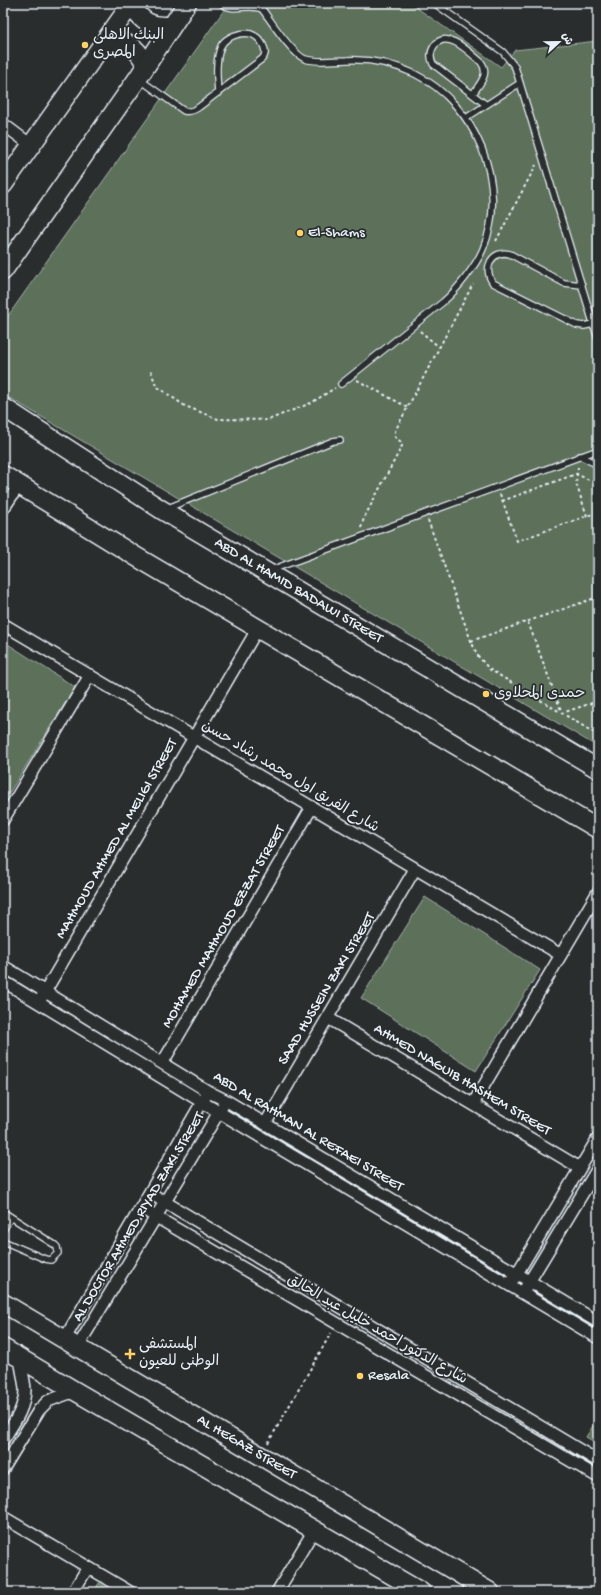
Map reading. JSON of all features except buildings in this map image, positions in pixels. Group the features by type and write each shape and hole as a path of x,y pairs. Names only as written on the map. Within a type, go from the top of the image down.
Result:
{"main road":[{"path":"3,271 142,71 170,26 187,3"},
{"path":"3,185 105,43 131,4 137,16 147,23 159,27 170,26"},
{"path":"105,43 118,41 130,45 140,53 142,71"},
{"name":"ABD AL HAMID BADAWI STREET","path":"3,407 162,510 598,769"},
{"path":"3,475 598,829"},
{"name":"AL HEGAZ STREET","path":"3,1303 490,1592"},
{"path":"3,1348 420,1592"}],"street":[{"path":"3,124 31,145"},
{"path":"3,509 19,485"},
{"name":"شارع الفريق اول محمد رشاد حسن","path":"3,624 561,955"},
{"name":"MAHMOUD AHMED AL MELIGI STREET","path":"38,1003 258,628"},
{"path":"3,820 90,675"},
{"name":"MOHAMED MAHMOUD EZZAT STREET","path":"163,1062 312,807"},
{"name":"SAAD HUSSEIN ZAKI STREET","path":"265,1124 415,869"},
{"path":"473,1104 598,892"},
{"name":"ABD AL RAHMAN AL REFAEI STREET","path":"3,966 163,1062 209,1092 598,1322"},
{"name":"ABD AL RAHMAN AL REFAEI STREET","path":"3,981 202,1102 598,1338"},
{"name":"AHMED NAGUIB HASHEM STREET","path":"328,1018 580,1168"},
{"name":"AL DOCTOR AHMED RIYAD ZAKI STREET","path":"71,1344 141,1208 209,1092"},
{"name":"AL DOCTOR AHMED RIYAD ZAKI STREET","path":"71,1344 165,1203 226,1101"},
{"path":"510,1285 598,1138"},
{"path":"523,1292 598,1168"},
{"name":"شارع الدكتور احمد خليل عبد الخالق","path":"150,1193 598,1461"},
{"name":"شارع الدكتور احمد خليل عبد الخالق","path":"141,1208 598,1477"},
{"path":"3,1440 20,1414 24,1401 25,1388 20,1357"},
{"path":"3,1469 39,1410 48,1401 76,1392"},
{"path":"515,1429 523,1416"},
{"path":"3,1517 130,1592"},
{"path":"277,1592 314,1530"},
{"path":"73,1592 88,1567"}],"lane":[{"path":"222,3 225,7 231,8 256,6 262,9 296,54 305,59 314,61 372,61 394,66 415,74 435,86 452,101 466,118 478,138 486,159 492,205 489,228 483,249 455,292 341,384"},
{"path":"434,3 504,52 515,67 598,339"},
{"path":"142,71 184,111 195,111 218,93 265,56 266,52 255,36 246,34 230,37 222,45 218,58 218,93"},
{"path":"473,94 484,77 486,72 485,67 481,62 451,40 445,39 437,42 431,51 430,58 432,64 486,104"},
{"path":"466,118 520,82"},
{"path":"582,285 564,283 510,254 505,253 500,253 495,256 488,267 489,278 493,283 577,325 584,326 593,324"},
{"path":"162,510 333,441 340,440"},
{"path":"265,572 598,450"},
{"path":"580,456 598,465"},
{"path":"3,1212 55,1245 58,1253 54,1258 48,1260 3,1241"},
{"path":"3,1230 11,1217"}],"path":[{"path":"493,245 542,154"},
{"path":"361,537 364,518 402,446 401,442 396,437 395,431 475,279"},
{"path":"412,326 439,347"},
{"path":"151,371 156,386 185,406 218,419 268,420 311,402 341,384"},
{"path":"350,377 407,408"},
{"path":"580,456 576,474 576,483 587,516"},
{"path":"502,501 576,474 598,484"},
{"path":"497,487 517,541 598,512"},
{"path":"425,513 471,641 478,656 490,669 598,735"},
{"path":"471,641 598,597"},
{"path":"528,622 562,713"},
{"path":"562,713 598,701"},
{"path":"260,1456 337,1324"}],"green space":[{"path":"229,3 410,3 501,67 515,50 598,41 598,747 3,394 3,323"},
{"path":"3,641 75,687 3,803"},
{"path":"425,897 540,970 476,1071 361,998"},
{"path":"598,1418 598,1444 586,1437"},
{"path":"99,1583 113,1592 94,1592"}],"place":[{"name":"البنك الاهلى المصرى","path":"85,45"},
{"name":"El-Shams","path":"300,233"},
{"name":"حمدى المحلاوى","path":"486,694"},
{"name":"المستشفى الوطنى للعيون","path":"130,1354"},
{"name":"Resala","path":"360,1376"}]}
